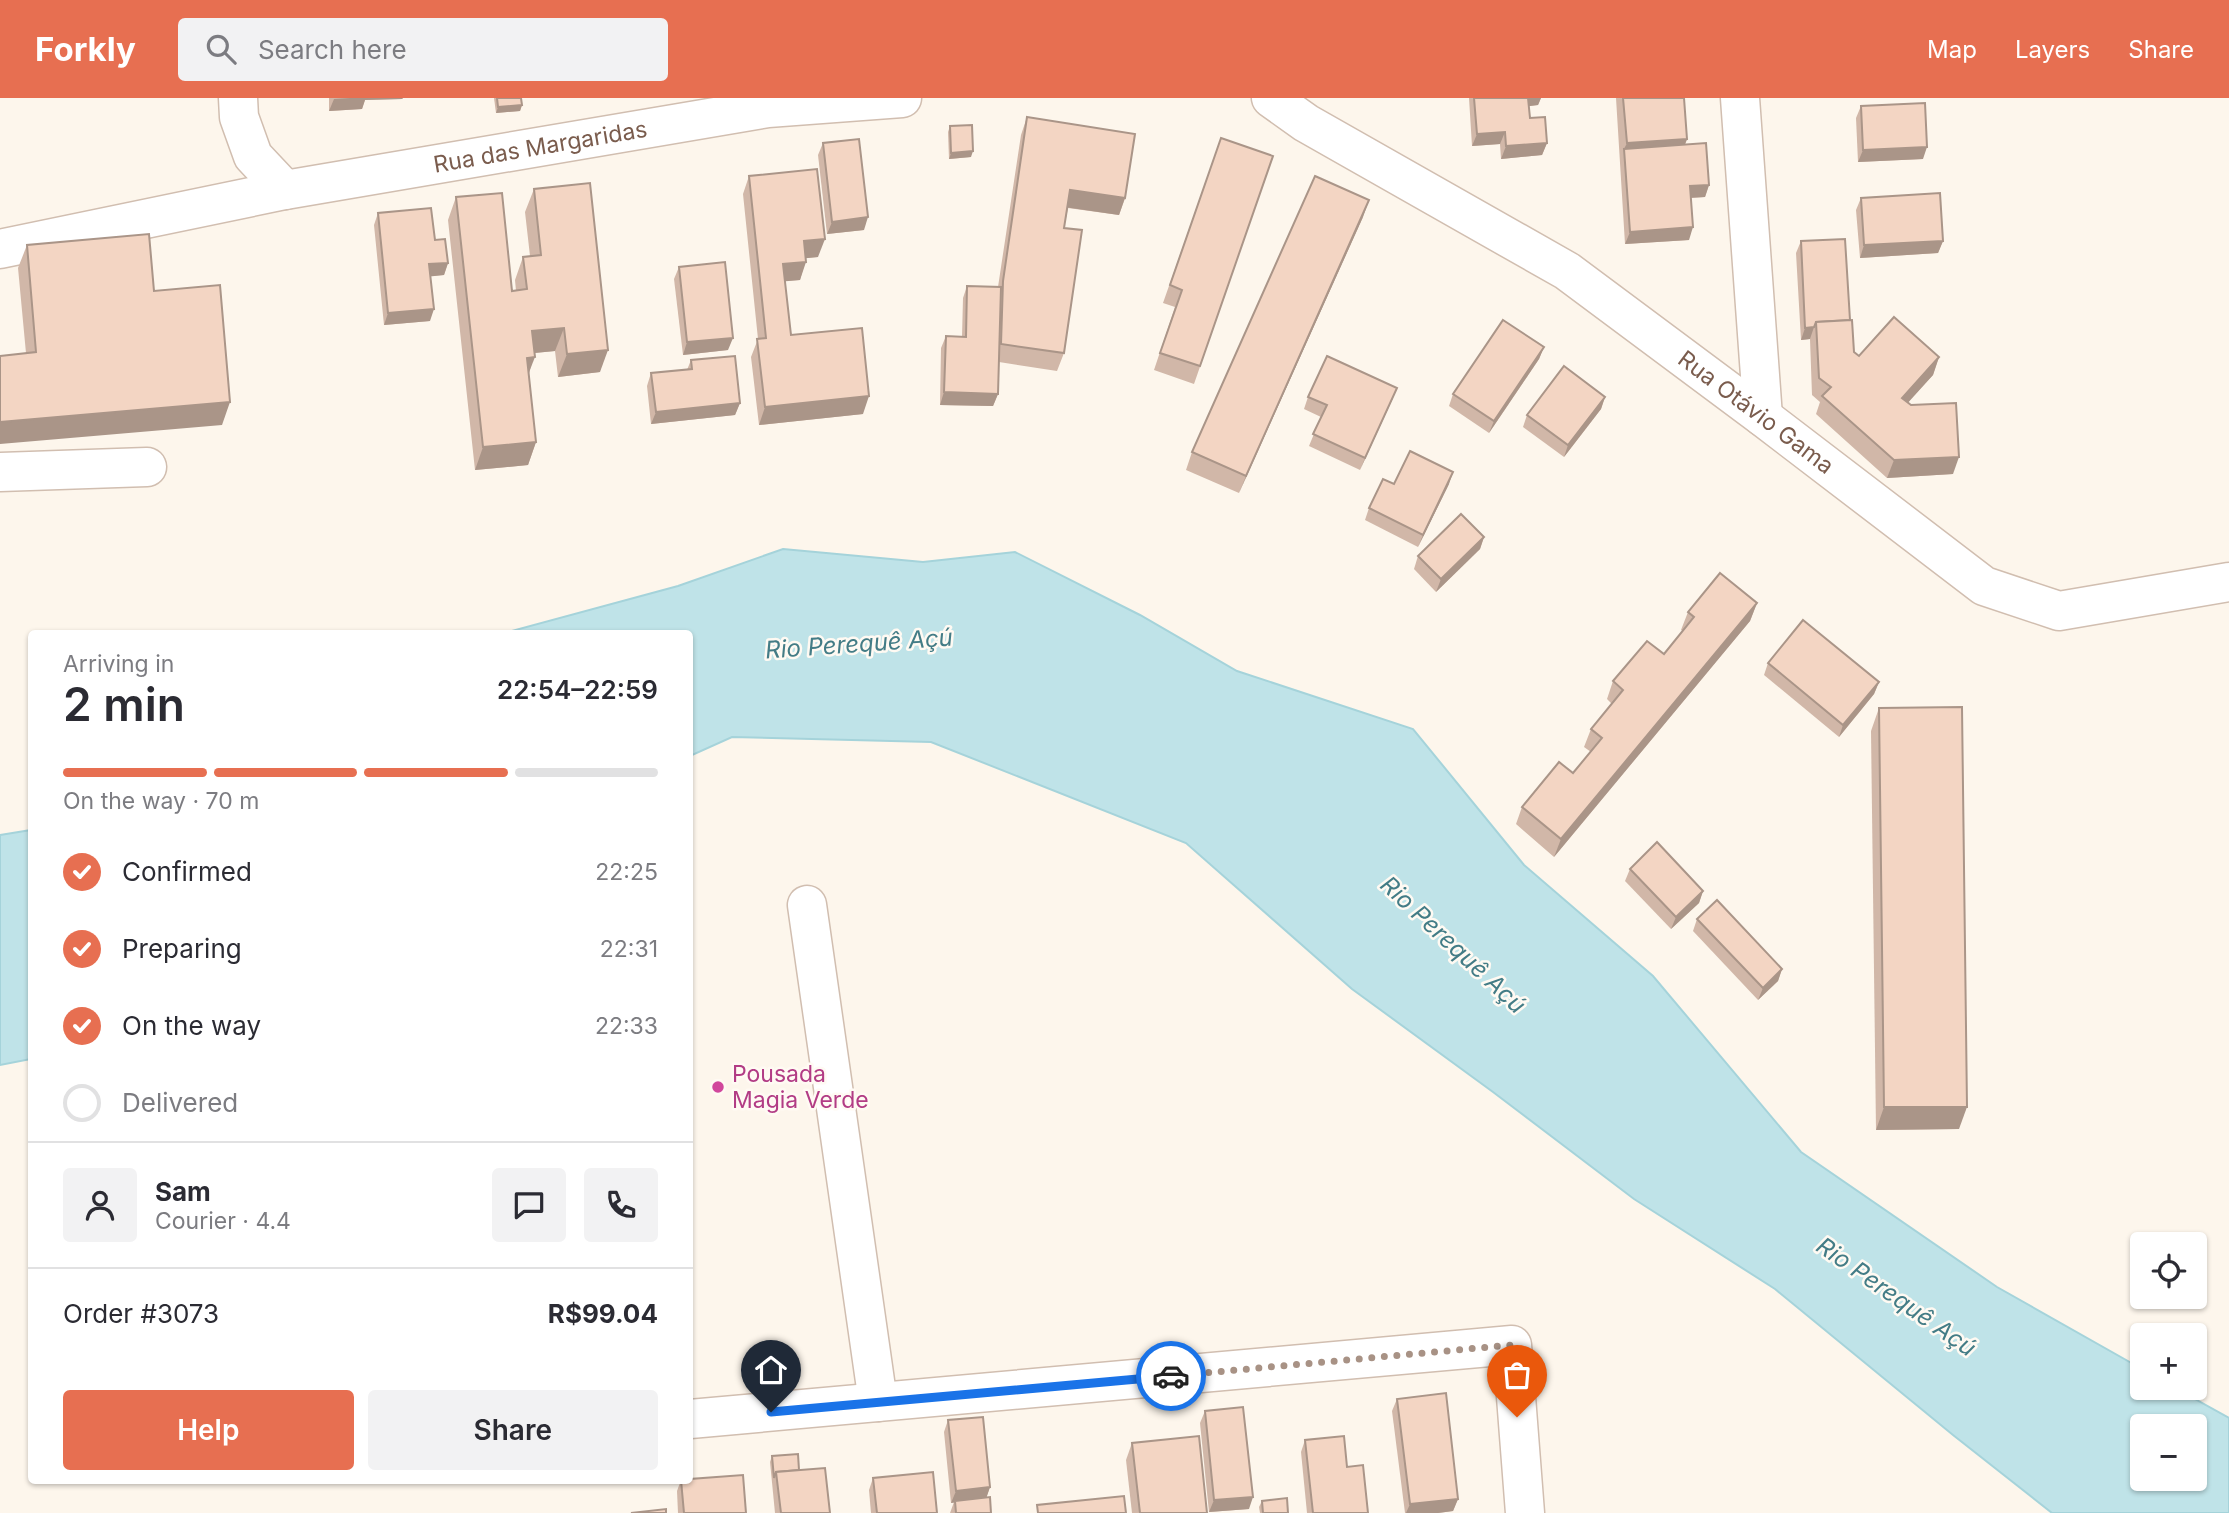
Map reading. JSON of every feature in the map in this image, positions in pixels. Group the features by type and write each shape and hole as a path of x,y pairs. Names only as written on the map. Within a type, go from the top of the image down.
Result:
{"street":[{"path":"239,98 239,117 253,156 285,190"},
{"name":"Rua das Margaridas","path":"0,249 285,190 768,108 902,98"},
{"name":"Rua Otávio Gama","path":"1271,98 1306,111 1567,271 1984,586 2059,611 2229,582"},
{"path":"1740,98 1763,417"},
{"path":"0,472 147,467"},
{"path":"807,905 878,1402"},
{"path":"693,1419 1512,1345 1525,1513"}],"water":[{"name":"Rio Perequê Açú","path":"783,549 923,562 1015,552 1140,615 1237,671 1413,729 1524,865 1653,976 1801,1152 1997,1287 2130,1362 2130,1400 2197,1400 2229,1418 2229,1513 2052,1513 1775,1289 1634,1199 1352,989 1186,843 931,742 732,737 693,755 693,630 515,630 678,586"},
{"path":"28,830 28,1060 0,1065 0,835"}],"building":[{"path":"497,98 521,98 522,105 498,107"},
{"path":"1474,98 1528,98 1530,118 1545,117 1547,143 1506,146 1505,132 1477,134"},
{"path":"1623,98 1684,98 1687,139 1627,143"},
{"path":"1925,103 1927,147 1863,150 1861,106"},
{"path":"1027,117 1135,134 1125,198 1070,190 1064,228 1082,230 1064,353 1001,344 1003,281"},
{"path":"972,125 973,151 951,153 950,126"},
{"path":"1221,138 1273,156 1200,366 1160,353 1182,290 1170,285"},
{"path":"859,139 868,217 832,222 823,143"},
{"path":"1706,143 1709,185 1690,186 1693,227 1630,232 1624,149"},
{"path":"817,169 825,239 804,241 806,262 783,264 791,335 862,328 869,396 765,407 757,339 766,338 749,176"},
{"path":"1315,176 1369,200 1246,476 1192,452"},
{"path":"590,183 608,350 567,354 564,328 532,331 535,357 527,358 536,442 483,447 456,197 502,193 512,291 527,289 523,257 541,255 534,189"},
{"path":"1940,193 1943,241 1864,245 1861,198"},
{"path":"431,208 435,240 445,239 448,263 429,264 434,309 388,313 378,213"},
{"path":"149,234 154,291 220,285 230,402 0,422 0,356 36,352 27,245"},
{"path":"1845,239 1850,320 1816,322 1814,327 1805,328 1801,241"},
{"path":"725,262 733,338 687,342 679,267"},
{"path":"967,286 1001,287 998,394 944,392 946,336 966,337"},
{"path":"1894,317 1939,357 1902,398 1911,405 1956,403 1959,457 1894,460 1822,396 1831,387 1819,378 1816,322 1852,320 1854,352 1859,356"},
{"path":"1503,320 1544,347 1494,421 1453,394"},
{"path":"735,356 740,403 656,412 651,373 692,369 691,360"},
{"path":"1327,356 1397,388 1365,458 1313,434 1327,405 1308,397"},
{"path":"1564,366 1605,397 1568,445 1527,415"},
{"path":"1410,451 1453,472 1423,535 1369,508 1383,479 1394,484"},
{"path":"1461,514 1484,537 1441,579 1418,556"},
{"path":"1720,573 1757,603 1561,839 1522,807 1559,762 1573,773 1602,738 1591,729 1623,690 1613,681 1647,641 1664,654 1694,617 1688,612"},
{"path":"1803,620 1879,682 1843,725 1768,663"},
{"path":"1962,707 1967,1107 1884,1107 1879,708"},
{"path":"1657,842 1703,891 1676,917 1630,869"},
{"path":"1717,900 1782,969 1763,988 1697,919"},
{"path":"1446,1393 1458,1499 1410,1504 1397,1399"},
{"path":"1243,1407 1253,1497 1214,1500 1205,1411"},
{"path":"983,1417 990,1487 956,1491 948,1420"},
{"path":"1199,1436 1207,1513 1140,1513 1132,1443"},
{"path":"1344,1436 1347,1467 1363,1465 1368,1513 1313,1513 1305,1440"},
{"path":"798,1454 799,1470 776,1472 774,1478 772,1456"},
{"path":"825,1468 830,1513 781,1513 776,1472"},
{"path":"933,1472 937,1513 877,1513 873,1478"},
{"path":"743,1475 746,1513 684,1513 681,1484 693,1484 693,1479"},
{"path":"1124,1496 1126,1513 1038,1513 1037,1505"},
{"path":"990,1497 991,1513 956,1513 955,1501"},
{"path":"1287,1498 1288,1513 1263,1513 1262,1501"},
{"path":"666,1509 666,1513 631,1513"}],"way so far":[{"path":"1171,1376 1512,1345 1517,1417"}],"place":[{"name":"Pousada Magia Verde","path":"718,1087"}],"route":[{"path":"771,1412 1171,1376"}]}
